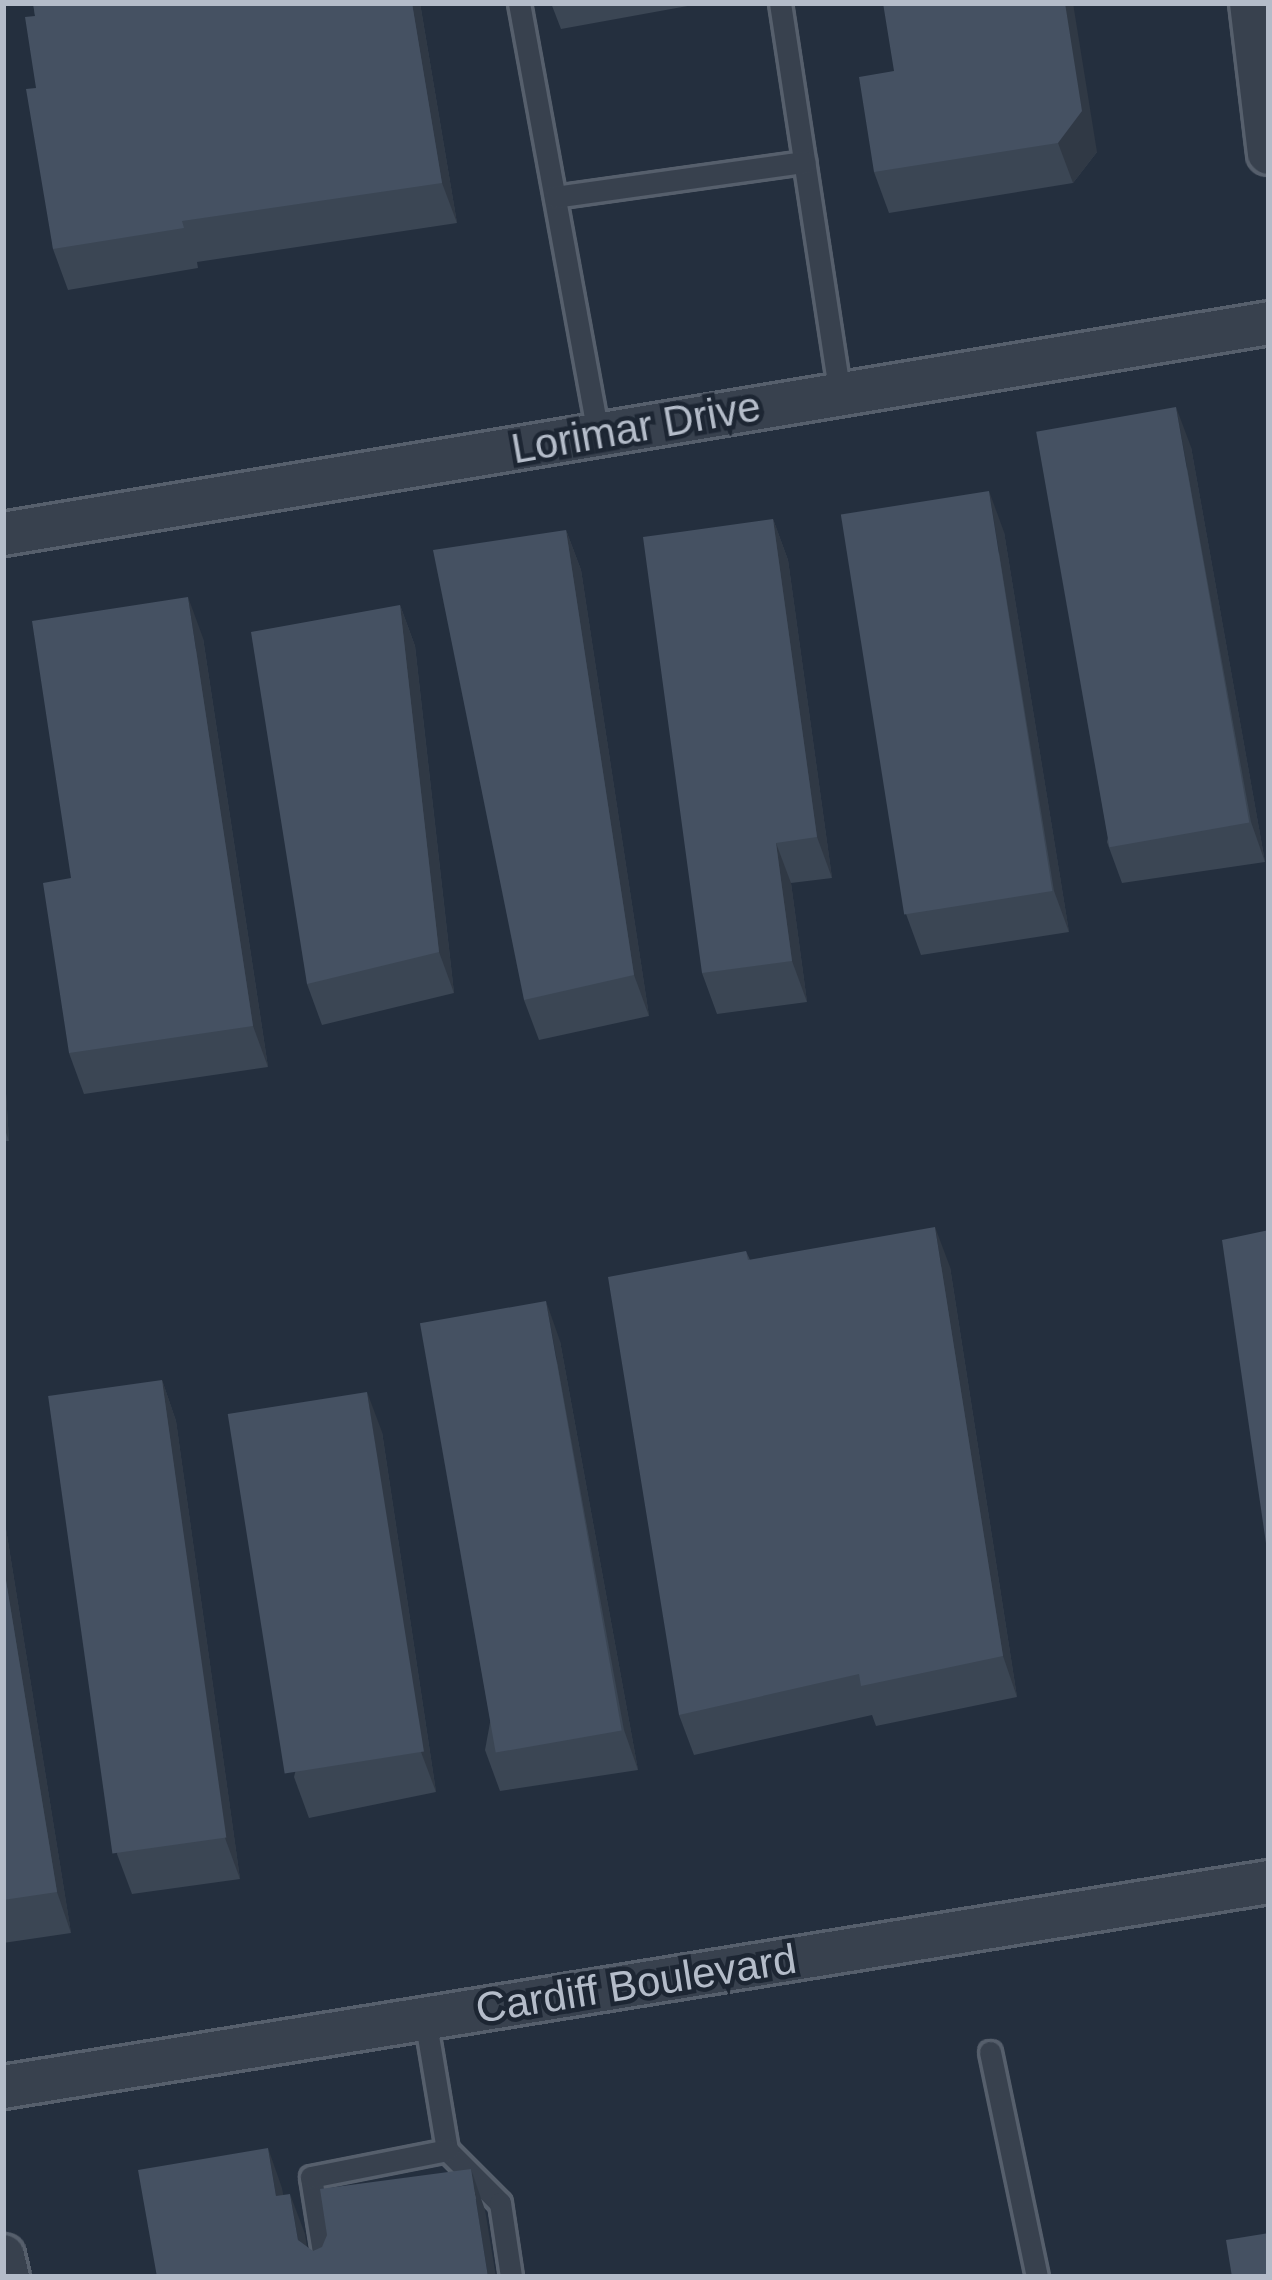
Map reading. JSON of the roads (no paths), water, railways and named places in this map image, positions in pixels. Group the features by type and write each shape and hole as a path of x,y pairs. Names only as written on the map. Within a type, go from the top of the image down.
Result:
{"street":[{"path":"1251,3 1269,153"},
{"name":"Lorimar Drive","path":"3,534 1269,322"},
{"name":"Cardiff Boulevard","path":"3,2086 1269,1882"},
{"path":"3,2256 8,2277"}],"lane":[{"path":"520,3 598,435"},
{"path":"780,3 840,394"},
{"path":"555,197 805,162"},
{"path":"425,2018 447,2150 500,2203 512,2277"},
{"path":"990,2052 1037,2277"},
{"path":"327,2277 311,2177 447,2150"}]}
